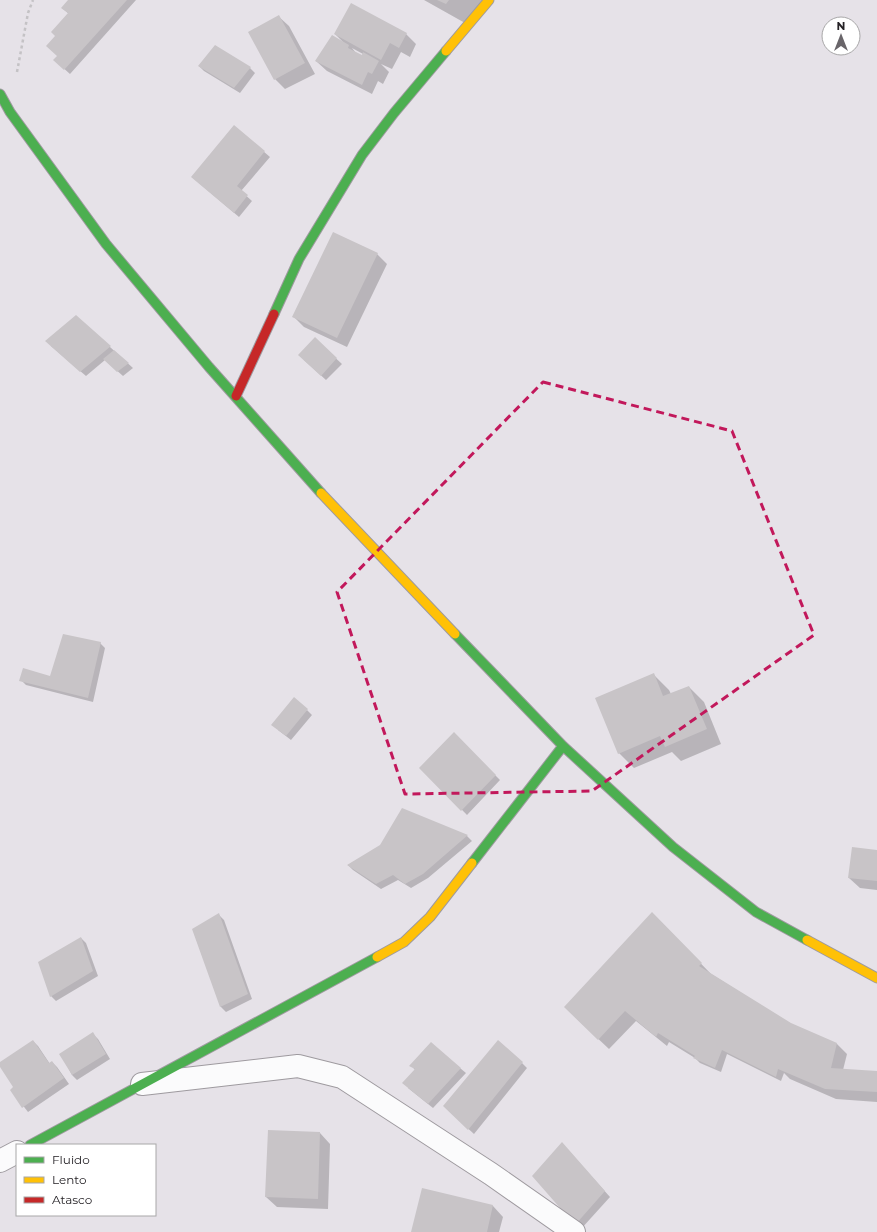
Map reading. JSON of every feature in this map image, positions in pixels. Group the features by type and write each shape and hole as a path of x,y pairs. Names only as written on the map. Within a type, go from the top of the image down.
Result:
{"main road":[{"path":"236,396 298,259 362,155 394,113 489,0"},
{"path":"0,94 10,112 106,244 236,396 331,504 563,746 673,847 756,912 877,978"},
{"path":"32,1144 404,942 430,917 563,746"}],"street":[{"path":"142,1084 298,1066 342,1077 485,1170 574,1232"},
{"path":"0,1161 16,1153"}],"path":[{"path":"10,112 28,13 33,0"}],"highlighted area":[{"path":"543,382 732,431 814,635 592,791 405,794 337,592"}],"building":[{"path":"68,0 127,0 64,70 53,60 57,56 46,46 55,36 51,32 68,13 61,8"},
{"path":"437,0 449,0 446,4"},
{"path":"351,3 407,33 399,48 390,43 381,60 334,34"},
{"path":"279,15 305,63 274,80 248,32"},
{"path":"332,35 349,45 348,48 362,55 363,52 379,61 372,74 368,72 362,85 315,61"},
{"path":"215,45 251,67 234,88 198,66"},
{"path":"234,125 265,151 237,186 248,195 234,213 191,177"},
{"path":"333,232 378,253 337,338 292,317"},
{"path":"76,315 111,346 80,372 45,341"},
{"path":"315,337 337,358 321,376 298,355"},
{"path":"114,350 129,363 117,372 103,359"},
{"path":"63,634 101,642 88,698 19,681 23,668 50,676"},
{"path":"654,673 663,696 689,686 707,729 665,747 660,736 618,754 595,698"},
{"path":"294,697 308,709 286,736 271,725"},
{"path":"454,732 496,775 461,811 419,768"},
{"path":"402,808 468,835 423,874 405,884 393,875 376,884 347,865 380,845"},
{"path":"852,847 877,850 877,881 848,878"},
{"path":"652,912 702,963 699,966 791,1023 837,1043 831,1068 877,1071 877,1092 825,1089 778,1069 776,1077 722,1050 715,1068 693,1058 695,1056 658,1033 656,1037 625,1011 598,1040 564,1007"},
{"path":"219,913 248,994 220,1007 192,929"},
{"path":"81,937 93,971 50,997 38,962"},
{"path":"93,1032 106,1054 72,1075 59,1054"},
{"path":"33,1040 49,1063 52,1061 64,1078 22,1108 10,1090 13,1087 0,1067 0,1062"},
{"path":"498,1040 523,1062 468,1130 443,1106"},
{"path":"431,1042 461,1068 428,1104 402,1083 415,1069 409,1066"},
{"path":"268,1130 320,1132 318,1199 265,1197"},
{"path":"562,1142 605,1191 575,1225 532,1176"},
{"path":"422,1188 493,1205 487,1232 411,1232"}],"traffic: fast":[{"path":"274,314 299,259 362,155 394,113 446,51"},
{"path":"0,94 10,112 106,244 209,367 321,493"},
{"path":"455,634 563,746 673,847 756,912 807,940"},
{"path":"472,863 563,746"},
{"path":"32,1144 377,957"}],"traffic: slow":[{"path":"446,51 489,0"},
{"path":"321,493 455,634"},
{"path":"377,957 404,942 430,917 472,863"},
{"path":"807,940 877,978"}],"traffic: jam":[{"path":"236,396 274,314"}]}
